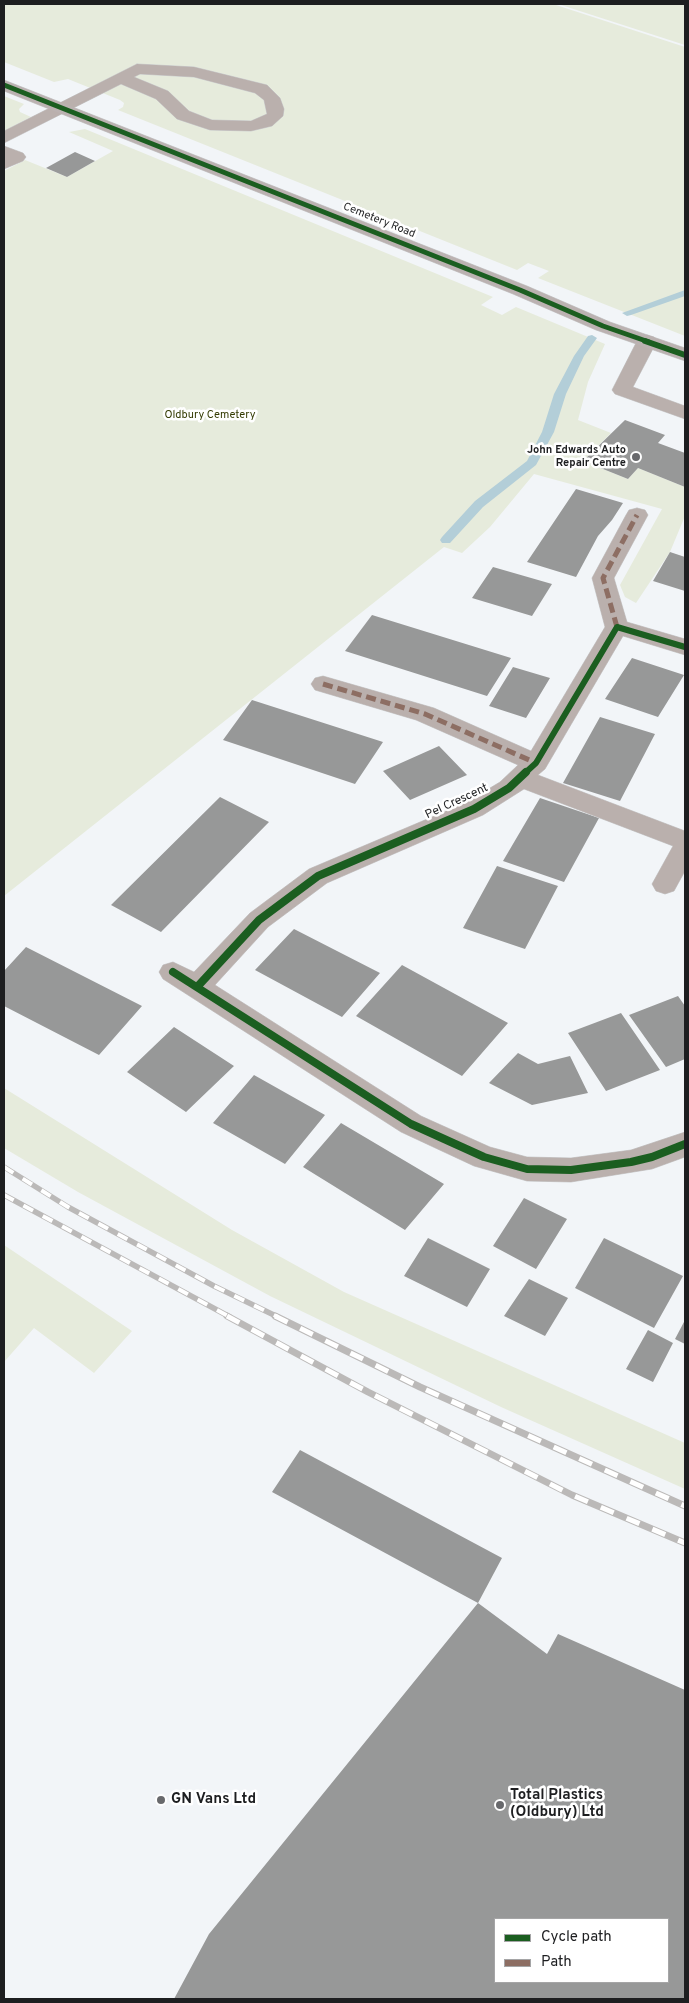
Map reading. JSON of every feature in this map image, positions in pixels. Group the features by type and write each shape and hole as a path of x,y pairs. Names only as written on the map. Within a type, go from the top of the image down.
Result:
{"main road":[{"name":"Cemetery Road","path":"4,85 520,290 603,326 685,355"}],"street":[{"path":"4,138 137,69 194,72 261,89 272,98 276,109 275,116 266,122 251,126 210,125 183,115 162,95 147,87 120,78"},
{"path":"4,151 17,157 4,164"},
{"path":"646,341 622,390 685,413"},
{"path":"637,514 604,578 617,626 685,647"},
{"name":"Pel Crescent","path":"198,986 260,920 318,876 474,809 509,788 528,770 617,626"},
{"path":"323,684 425,714 528,770 685,841"},
{"path":"665,884 685,848"},
{"path":"173,972 198,986 412,1124 484,1157 527,1169 571,1170 614,1166 652,1157 685,1144"}],"green space":[{"path":"4,4 553,4 685,47 685,336 538,278 549,271 528,263 517,270 118,110 123,107 124,103 120,100 68,79 54,82 4,62"},
{"path":"558,4 685,4 685,45"},
{"path":"4,96 24,104 19,109 20,112 31,117 4,131"},
{"name":"Oldbury Cemetery","path":"85,129 493,297 481,305 502,315 516,307 605,344 588,382 578,420 611,433 583,461 628,479 638,468 685,487 685,516 670,552 636,603 625,597 620,585 662,509 534,474 490,527 462,553 444,547 4,896 4,171 25,160 67,177 113,151 69,132"},
{"path":"4,1088 232,1230 344,1292 685,1443 685,1489 501,1407 270,1296 78,1192 4,1148"},
{"path":"4,1245 132,1331 94,1373 34,1328 4,1362"}],"building":[{"path":"75,152 95,161 67,177 46,168"},
{"name":"John Edwards Auto Repair Centre","path":"625,420 665,435 658,443 685,453 685,487 638,468 628,479 583,461"},
{"path":"576,489 623,503 598,536 576,577 527,562"},
{"path":"670,552 685,557 685,591 653,581"},
{"path":"493,567 552,584 532,616 472,598"},
{"path":"372,615 511,658 487,696 345,651"},
{"path":"632,658 684,675 658,717 605,699"},
{"path":"513,667 550,678 526,718 489,706"},
{"path":"252,700 383,742 355,784 223,740"},
{"path":"600,717 655,734 620,801 563,783"},
{"path":"439,746 467,775 410,800 383,771"},
{"path":"220,797 269,822 161,932 111,905"},
{"path":"540,798 599,818 564,882 503,861"},
{"path":"497,866 558,886 525,949 463,928"},
{"path":"294,929 380,973 342,1017 255,970"},
{"path":"26,947 142,1006 99,1055 4,1006 4,971"},
{"path":"402,965 508,1023 462,1076 356,1016"},
{"path":"678,996 685,1006 685,1059 666,1067 629,1015"},
{"path":"621,1013 660,1070 606,1091 568,1033"},
{"path":"174,1027 234,1066 186,1112 127,1072"},
{"path":"518,1053 538,1064 570,1056 588,1093 532,1105 489,1083"},
{"path":"254,1075 325,1115 285,1164 213,1123"},
{"path":"341,1123 444,1184 405,1230 303,1167"},
{"path":"524,1198 567,1219 536,1269 493,1246"},
{"path":"428,1238 490,1269 467,1307 404,1276"},
{"path":"604,1238 683,1276 654,1328 575,1288"},
{"path":"529,1279 568,1298 545,1336 504,1316"},
{"path":"685,1320 685,1344 675,1339"},
{"path":"648,1330 673,1343 653,1382 626,1369"},
{"path":"300,1450 502,1558 478,1603 272,1492"},
{"name":"Total Plastics (Oldbury) Ltd","path":"478,1603 547,1654 558,1634 685,1690 685,1999 174,1999 209,1934"}],"waterway":[{"path":"627,313 685,293"},
{"path":"446,540 479,504 532,463 548,432 560,394 579,356 592,338"}],"railway":[{"path":"4,1167 68,1207 214,1286 278,1317"},
{"path":"4,1195 230,1317"},
{"path":"227,1316 368,1392 572,1495 685,1543"},
{"path":"275,1316 420,1387 685,1506"}],"marked path":[{"path":"617,627 603,578 637,515"},
{"path":"323,684 425,714 536,763"}],"cycle path":[{"path":"4,85 520,290 603,326 685,355"},
{"path":"198,986 259,920 318,876 474,809 509,788 536,763 617,627 685,647"},
{"path":"173,972 411,1124 484,1157 527,1169 571,1170 631,1162 652,1157 685,1144"}],"place":[{"name":"John Edwards Auto Repair Centre","path":"636,457"},
{"name":"GN Vans Ltd","path":"161,1800"},
{"name":"Total Plastics (Oldbury) Ltd","path":"500,1805"}]}
